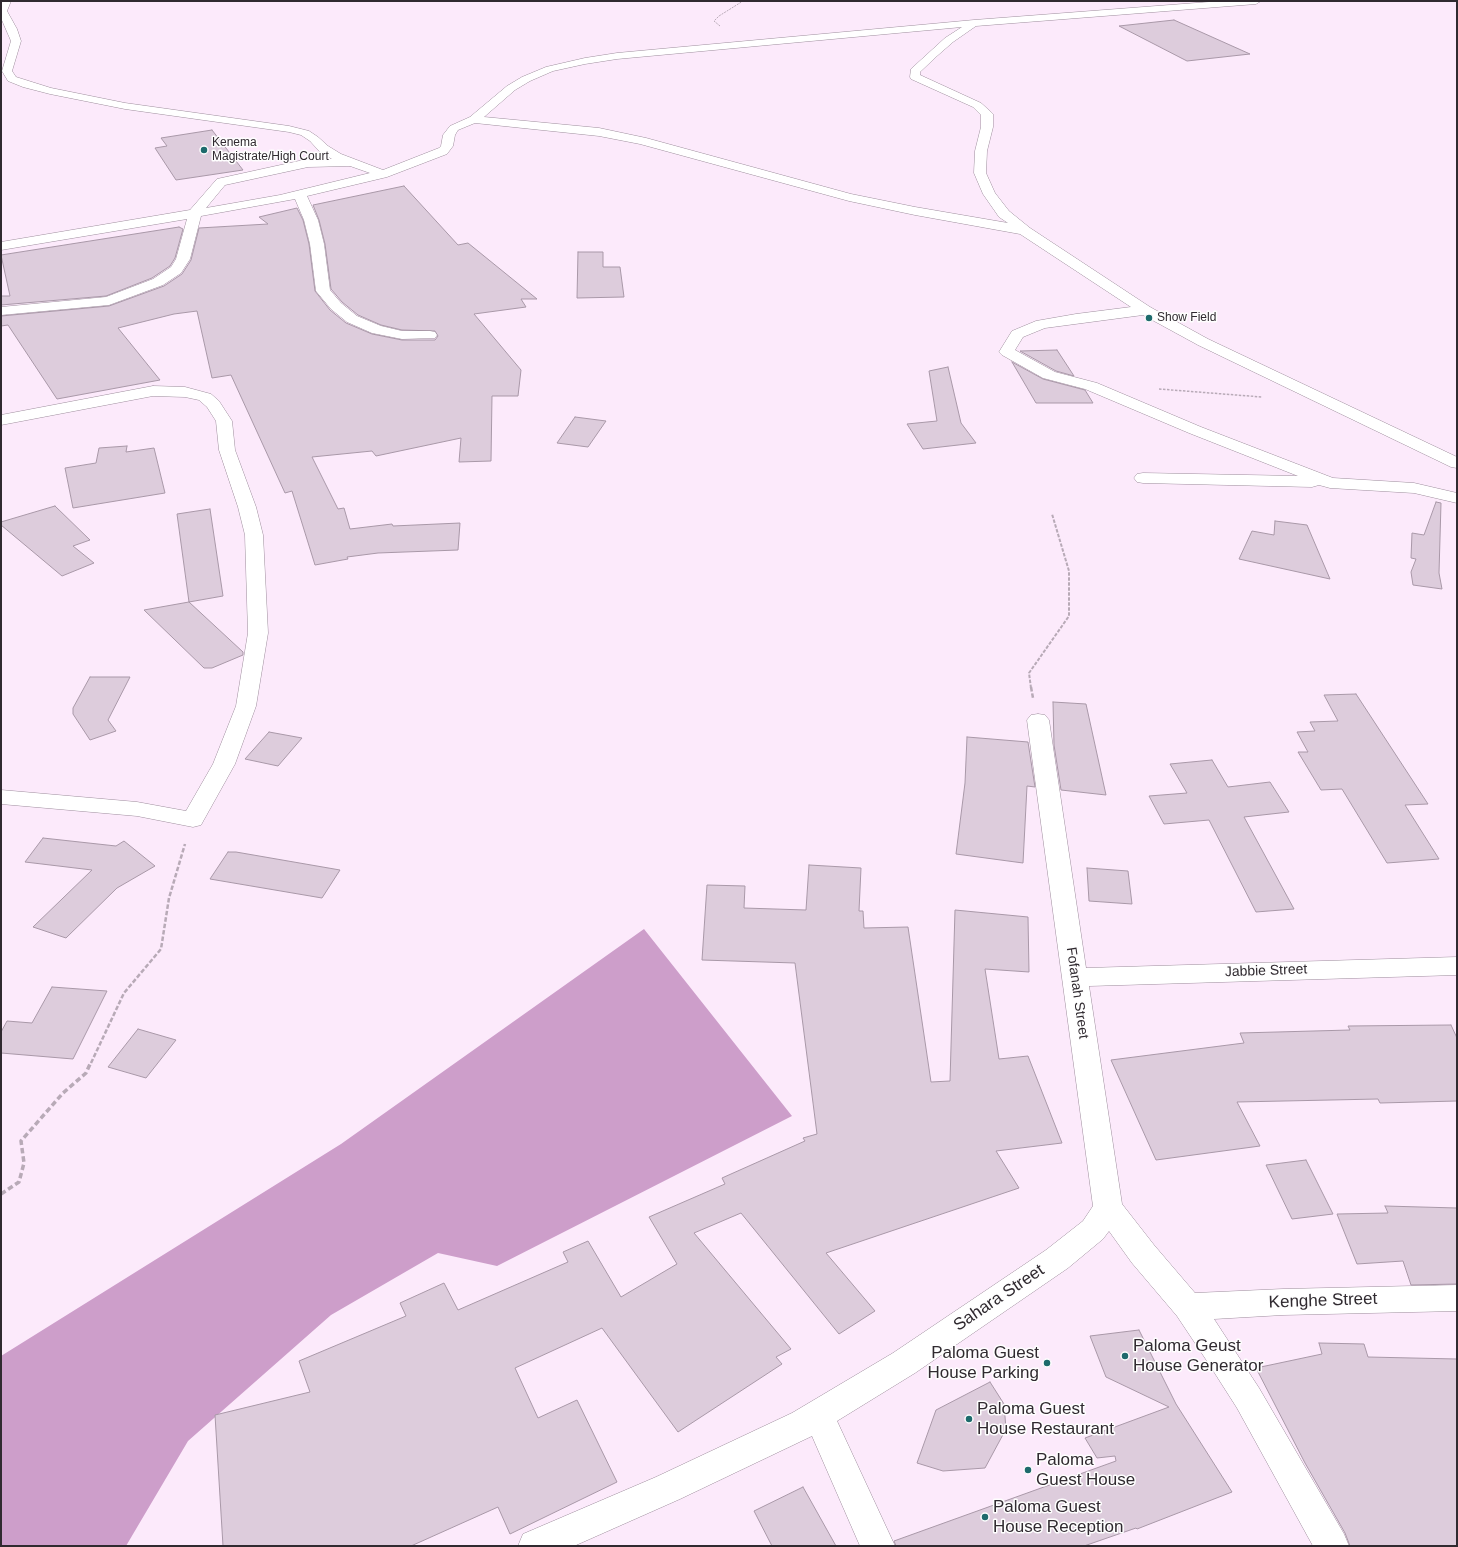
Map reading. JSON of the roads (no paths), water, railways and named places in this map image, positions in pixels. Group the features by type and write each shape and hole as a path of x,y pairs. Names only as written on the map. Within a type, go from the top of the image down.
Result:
{"street":[{"path":"6,1 2,11 12,29 16,41 7,71 12,79 27,85 50,91 125,106 289,129 305,133 314,139 324,149 337,157 383,174"},
{"path":"1,246 300,195 383,174 443,151 447,146 449,135 454,128 474,119 511,88 526,79 550,69 585,61 617,56 974,23 1256,1"},
{"path":"1075,6 1104,14"},
{"path":"974,23 949,40 933,54 915,71 915,77 977,105 987,114 987,127 981,152 980,173 988,194 1004,214 1025,231 1145,310 1203,342 1457,463"},
{"path":"474,119 599,132 628,138 842,195 915,211 1025,231"},
{"path":"1,311 89,304 108,301 158,282 176,270 183,259 195,213 221,182 308,163 352,163"},
{"path":"300,195 311,220 317,244 323,291 336,306 352,319 377,330 402,335 430,335"},
{"path":"1145,310 1076,318 1041,324 1017,334 1007,352 1049,375 1091,386 1195,430 1330,483"},
{"path":"1,420 154,391 185,392 205,397 213,404 224,421 227,450 247,507 254,535 258,632 246,706 224,764 193,820 137,809 1,797"},
{"path":"1143,478 1330,483 1414,488 1457,498"},
{"name":"Fofanah Street","path":"1038,720 1108,1208 1143,1254 1188,1308 1248,1398 1332,1546"},
{"name":"Jabbie Street","path":"1075,977 1457,966"},
{"name":"Sahara Street","path":"535,1546 737,1456 803,1424 904,1363 1057,1259 1094,1230 1108,1208"},
{"name":"Kenghe Street","path":"1188,1308 1291,1302 1457,1298"},
{"path":"818,1414 878,1546"}],"place":[{"name":"Kenema Magistrate/High Court","path":"204,150"},
{"name":"Show Field","path":"1149,318"},
{"name":"Paloma Geust House Generator","path":"1125,1356"},
{"name":"Paloma Guest House Parking","path":"1047,1363"},
{"name":"Paloma Guest House Restaurant","path":"969,1419"},
{"name":"Paloma Guest House","path":"1028,1470"},
{"name":"Paloma Guest House Reception","path":"985,1517"}]}
